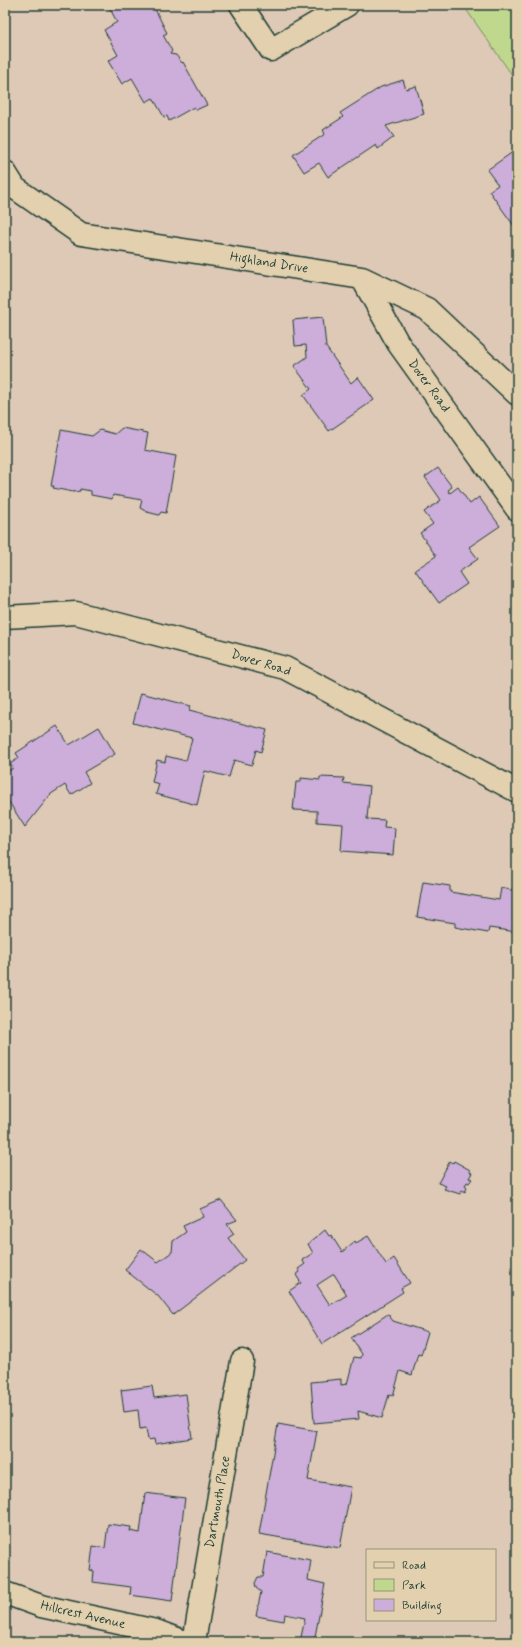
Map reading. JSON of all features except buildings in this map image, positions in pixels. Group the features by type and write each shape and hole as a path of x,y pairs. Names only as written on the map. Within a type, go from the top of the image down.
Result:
{"street":[{"path":"241,5 271,50 347,5"},
{"name":"Highland Drive","path":"5,172 15,188 81,234 362,278 427,309 517,394"},
{"name":"Dover Road","path":"362,278 398,343 517,508"},
{"name":"Dover Road","path":"5,617 76,613 285,668 517,791"},
{"name":"Dartmouth Place","path":"194,1642 242,1361"},
{"name":"Hillcrest Avenue","path":"5,1593 41,1606 156,1631 185,1642"}],"green space":[{"path":"463,5 517,5 517,82"}]}
